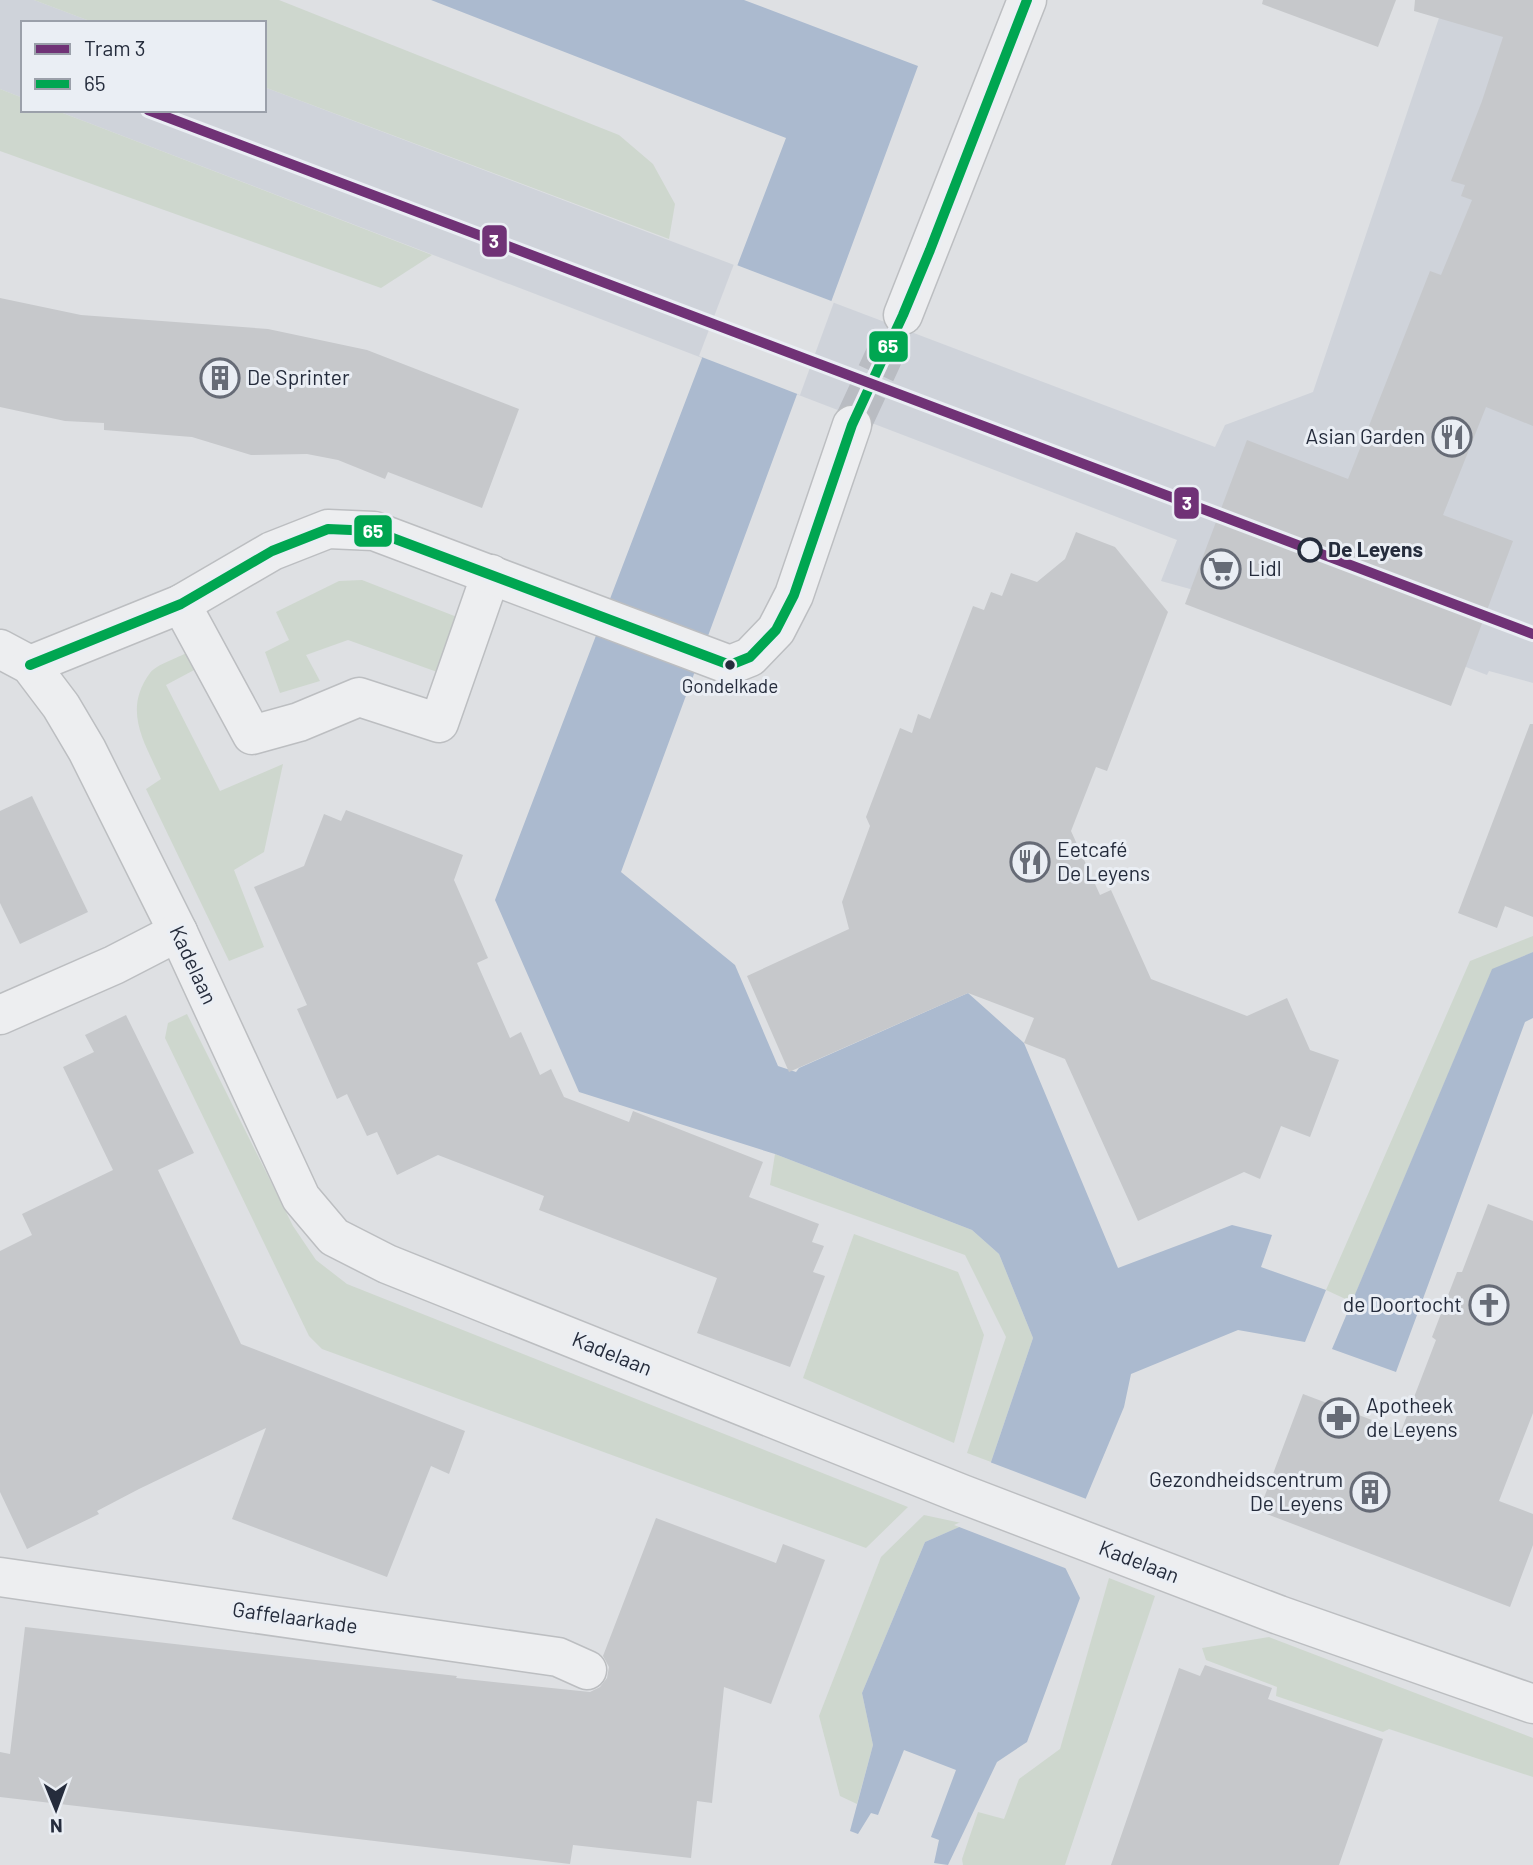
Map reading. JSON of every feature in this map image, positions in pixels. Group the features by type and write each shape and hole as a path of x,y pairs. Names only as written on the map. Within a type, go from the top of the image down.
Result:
{"street":[{"path":"903,315 1018,2"},
{"path":"15,657 181,604 272,551 328,530 374,531 730,666 750,657 776,630 794,595 852,425"},
{"path":"181,604 252,735 299,722 359,697 439,723 491,574"},
{"name":"Kadelaan","path":"15,657 61,706 87,750 178,932 301,1198 334,1237 387,1264 889,1464 1279,1615 1533,1704"},
{"path":"0,1015 114,965 178,932"},
{"name":"Gaffelaarkade","path":"0,1577 558,1657 587,1670"}],"shaded area":[{"path":"0,0 34,0 90,21 21,21 21,97 0,89"},
{"path":"34,0 279,0 619,135 653,164 675,204 669,239 266,88 266,21 90,21"},
{"path":"1445,0 1533,0 1533,683 1489,671 1487,675 1445,659 1161,581 1177,540 60,112 266,112 266,88 1215,447 1225,425 1313,392"},
{"path":"0,89 21,97 21,112 60,112 432,255 381,288 0,151"},
{"path":"362,580 457,617 440,673 348,640 306,655 320,681 280,693 265,652 289,640 276,612 339,581"},
{"path":"188,652 196,669 166,685 220,791 283,764 264,852 234,870 264,947 229,961 146,789 161,779 139,727 137,714 142,687 153,670"},
{"path":"1533,936 1533,952 1492,970 1352,1302 1326,1290 1470,961"},
{"path":"187,1014 293,1226 316,1260 347,1284 908,1507 866,1548 322,1349 309,1336 165,1038 168,1023"},
{"path":"775,1154 972,1230 999,1254 1033,1338 991,1462 967,1453 1006,1337 965,1255 770,1185"},
{"path":"854,1234 958,1272 984,1335 954,1443 803,1378"},
{"path":"924,1515 966,1524 925,1542 862,1693 873,1745 857,1804 840,1796 819,1716 881,1557"},
{"path":"1109,1578 1155,1596 1065,1865 963,1865 962,1859 978,1812 1004,1819 1019,1779 1060,1749"},
{"path":"1269,1637 1533,1738 1533,1777 1389,1729 1383,1732 1276,1696 1277,1687 1206,1660 1202,1648"}],"water":[{"path":"431,0 744,0 918,66 621,872 735,965 778,1066 796,1072 799,1068 968,993 1024,1043 1118,1268 1232,1225 1272,1235 1261,1267 1326,1290 1305,1342 1238,1330 1131,1374 1124,1407 1086,1498 1063,1563 1080,1598 1027,1742 997,1762 948,1865 934,1863 939,1840 931,1837 956,1770 904,1750 878,1815 871,1813 858,1834 850,1831 873,1745 862,1693 925,1542 966,1524 991,1462 1033,1338 999,1254 972,1230 775,1154 579,1092 495,900 786,138"},
{"path":"1533,952 1533,1018 1525,1022 1396,1372 1332,1349 1492,969"}],"pier":[{"path":"734,264 834,302 800,395 699,356"},
{"path":"987,1461 1089,1500 1067,1563 1070,1570 954,1525 963,1521"}],"building":[{"path":"1263,0 1396,0 1378,47 1262,4"},
{"path":"1415,0 1533,0 1533,426 1486,407 1443,515 1513,541 1451,706 1185,604 1247,440 1348,479 1430,271 1441,275 1472,200 1461,196 1465,185 1451,181 1503,37 1414,11"},
{"name":"De Sprinter","path":"0,298 81,315 268,329 367,350 519,409 482,508 388,472 385,479 338,460 307,454 251,455 192,437 104,430 104,423 65,421 0,407"},
{"path":"1076,532 1115,547 1168,612 1107,771 1096,767 1071,831 1100,895 1111,890 1151,979 1247,1016 1287,998 1310,1050 1339,1060 1310,1137 1281,1126 1260,1179 1244,1172 1138,1221 1065,1059 1024,1043 1034,1018 968,993 789,1072 747,976 849,929 842,902 870,826 866,817 900,728 912,733 918,714 930,719 973,606 984,610 991,592 1002,596 1011,573 1037,582 1065,559"},
{"path":"1530,724 1533,724 1533,917 1505,906 1497,928 1458,913"},
{"path":"32,796 88,912 20,944 0,903 0,811"},
{"path":"346,810 463,855 454,880 488,958 477,963 510,1038 521,1032 540,1075 551,1069 564,1097 629,1122 633,1111 763,1162 749,1197 819,1224 812,1242 824,1246 813,1272 825,1276 790,1367 697,1333 717,1278 539,1210 544,1196 438,1155 397,1175 377,1132 367,1136 347,1094 337,1099 297,1009 307,1005 254,887 304,866 324,814 341,821"},
{"path":"126,1015 194,1153 158,1170 241,1344 465,1431 449,1474 431,1466 387,1577 232,1519 266,1428 139,1489 97,1511 99,1514 27,1549 0,1492 0,1251 32,1235 22,1214 113,1170 63,1067 94,1052 85,1035"},
{"path":"1488,1204 1533,1221 1533,1413 1499,1501 1533,1514 1533,1545 1510,1607 1259,1511 1303,1394 1401,1431 1436,1340 1432,1337 1457,1272 1462,1272"},
{"path":"656,1518 776,1563 783,1544 825,1560 771,1704 724,1687 712,1803 697,1801 691,1858 573,1845 570,1864 0,1797 0,1752 10,1754 25,1627 590,1692 600,1687 607,1678 609,1667 603,1656"},
{"path":"1205,1665 1272,1688 1268,1699 1383,1739 1339,1865 1111,1865 1179,1668 1200,1676"}],"tunnel":[{"path":"852,425 903,315"}],"tram line":[{"name":"3","path":"153,112 1533,634"}],"transit line":[{"name":"65","path":"30,665 181,604 272,551 328,529 374,531 730,665 750,657 776,630 794,595 852,425 930,250 1027,0"}],"place":[{"name":"De Sprinter","path":"220,378"},
{"name":"Asian Garden","path":"1452,437"},
{"name":"De Leyens","path":"1310,550"},
{"name":"Lidl","path":"1221,569"},
{"name":"Gondelkade","path":"730,665"},
{"name":"Eetcafé De Leyens","path":"1030,862"},
{"name":"de Doortocht","path":"1489,1305"},
{"name":"Apotheek de Leyens","path":"1339,1418"},
{"name":"Gezondheidscentrum De Leyens","path":"1370,1492"}]}
